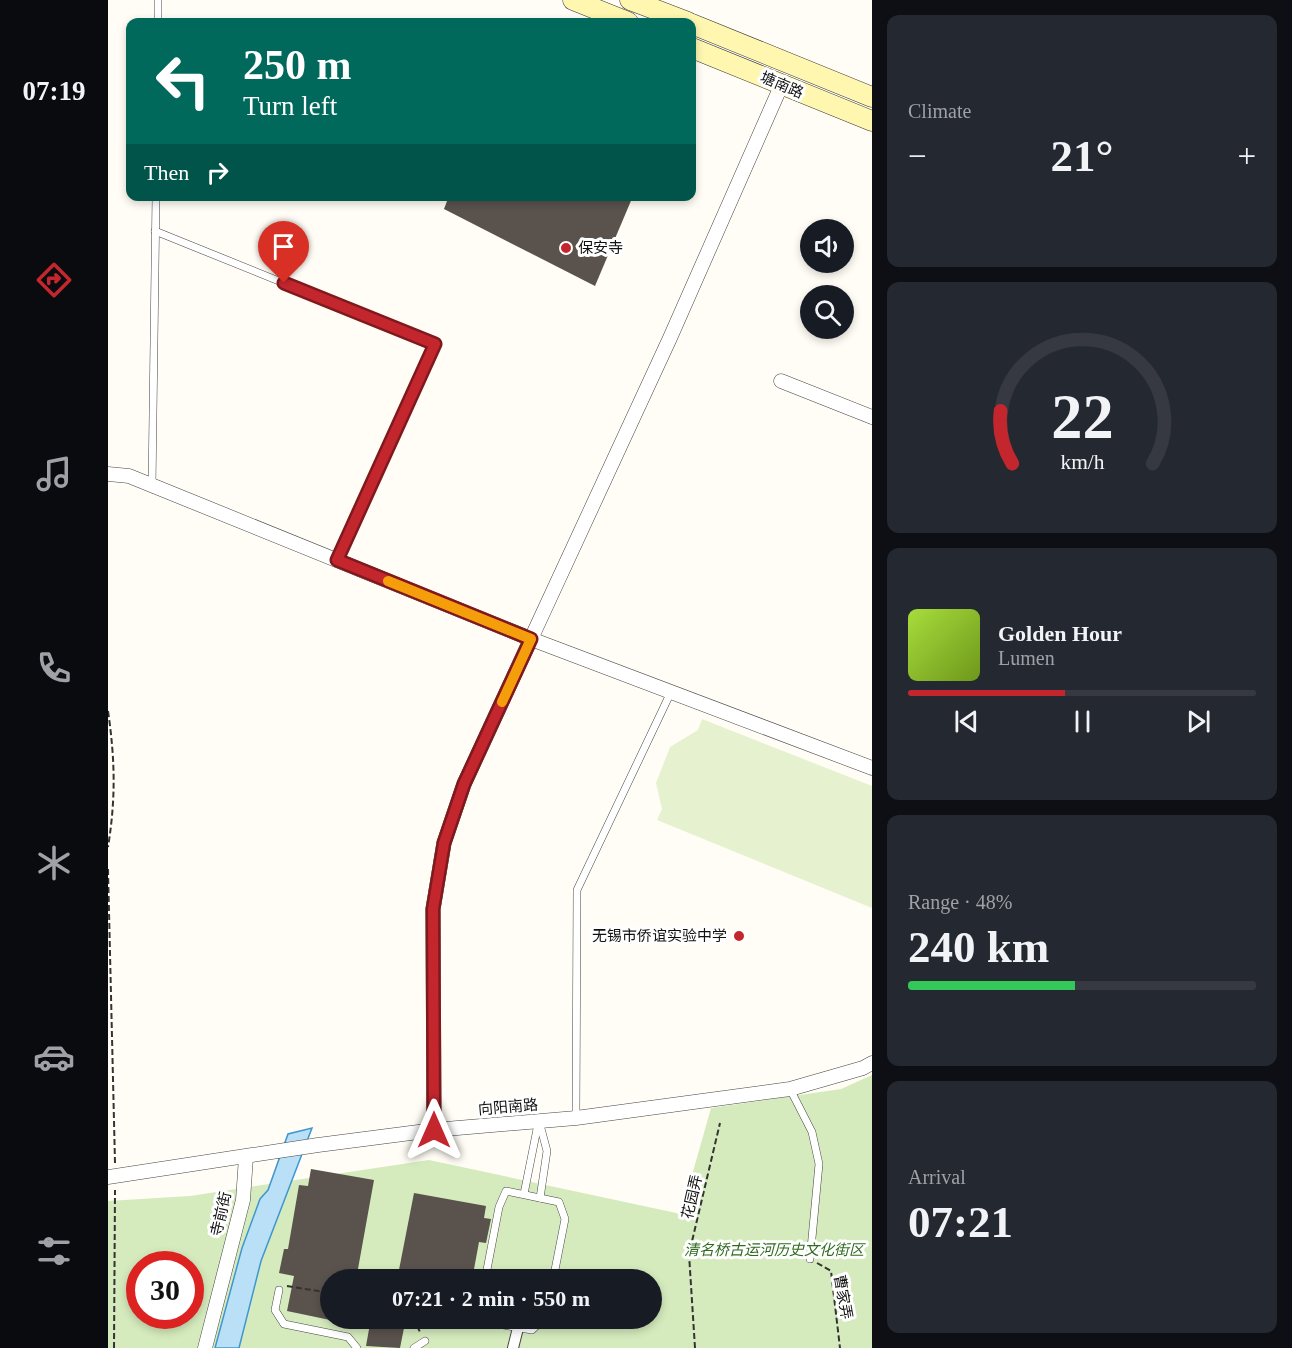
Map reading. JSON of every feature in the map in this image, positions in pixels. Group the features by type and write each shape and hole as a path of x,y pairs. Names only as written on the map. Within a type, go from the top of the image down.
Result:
{"main road":[{"path":"573,0 618,18"},
{"name":"塘南路","path":"630,0 677,18"},
{"name":"塘南路","path":"696,25 872,97"},
{"name":"塘南路","path":"696,50 872,121"}],"street":[{"path":"434,1130 433,909 444,843 464,784 670,338 781,86"},
{"path":"781,381 872,417"},
{"path":"108,474 129,476 531,639 671,690 872,768"},
{"name":"向阳南路","path":"111,1177 318,1145 434,1130 576,1118 790,1089 863,1068 872,1063"},
{"name":"寺前街","path":"205,1348 252,1156"},
{"path":"513,1348 518,1329"}],"lane":[{"path":"158,0 158,18"},
{"path":"152,486 156,201"},
{"path":"155,231 435,344 337,560"},
{"path":"576,1118 577,890 671,690"},
{"path":"790,1089 812,1132 819,1164 810,1259"},
{"path":"524,1194 539,1121"},
{"path":"539,1121 547,1151 540,1198"},
{"path":"487,1269 500,1207 506,1191 559,1202 565,1219 554,1269"},
{"path":"279,1290 275,1310 284,1324 348,1337 357,1348"},
{"path":"414,1348 425,1341"}],"path":[{"path":"108,711 114,749 115,805 108,847"},
{"path":"108,869 114,1348"},
{"name":"花园弄","path":"695,1348 689,1254 720,1122"},
{"name":"曹家弄","path":"810,1259 831,1271 840,1348"},
{"path":"279,1290 290,1285 320,1291"},
{"path":"419,1329 425,1341"}],"green space":[{"path":"702,719 872,786 872,908 657,820 662,809 656,783 670,747 698,730"},
{"name":"清名桥古运河历史文化街区","path":"872,1075 872,1348 108,1348 108,1201 190,1196 429,1160 681,1214 711,1108 841,1089"}],"water":[{"path":"312,1128 261,1261 239,1348 215,1348 242,1248 260,1199 268,1190 288,1134"}],"building":[{"name":"保安寺","path":"447,201 631,201 595,286 444,209"},
{"path":"311,1169 374,1180 358,1269 320,1269 320,1318 287,1311 294,1276 279,1273 284,1249 288,1249 299,1185 308,1186"},
{"path":"414,1193 486,1206 484,1218 491,1219 486,1243 479,1242 474,1269 399,1269"},
{"path":"369,1329 404,1329 400,1348 366,1346"}],"slow traffic":[{"path":"388,581 531,639 502,702"}],"place":[{"name":"保安寺","path":"566,248"},
{"name":"无锡市侨谊实验中学","path":"739,936"}],"route":[{"path":"284,283 435,344 337,560 531,639 464,784 444,843 433,909 434,1130"}]}
